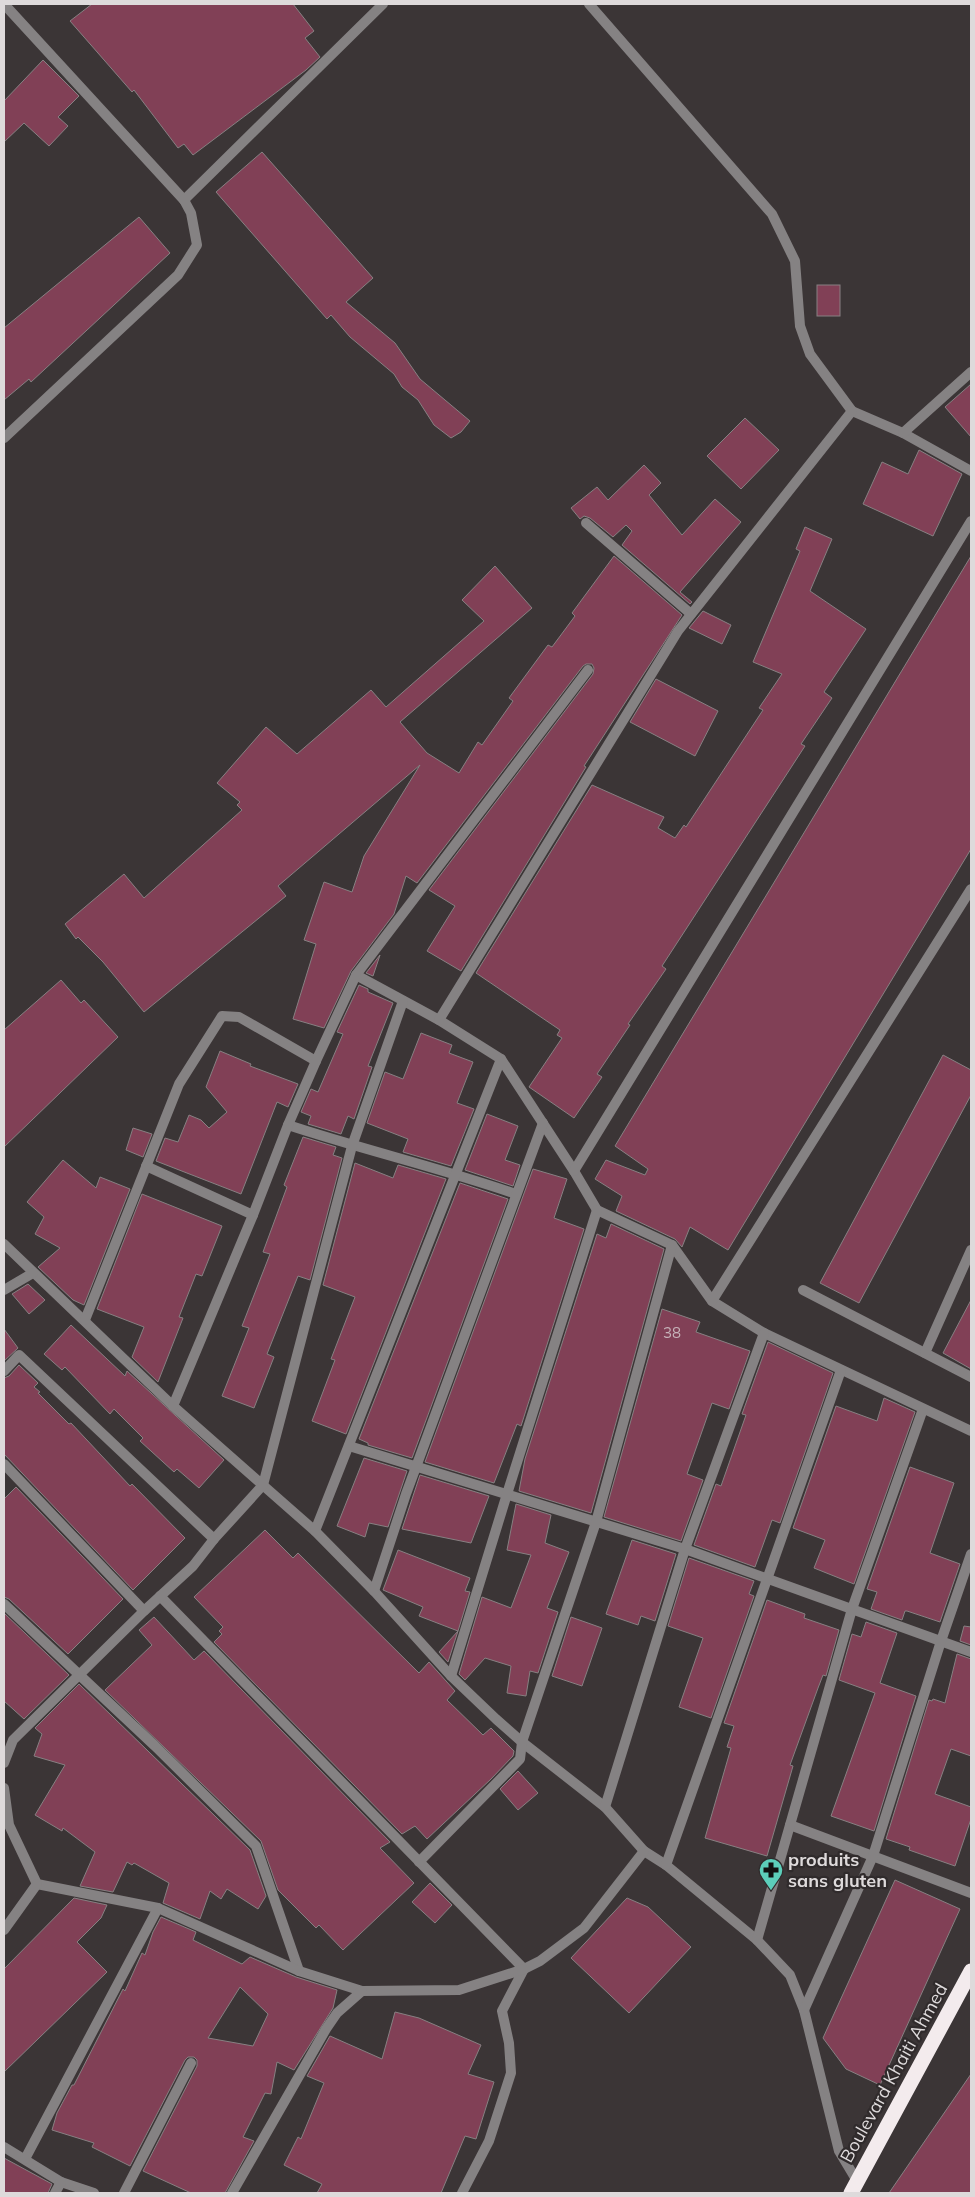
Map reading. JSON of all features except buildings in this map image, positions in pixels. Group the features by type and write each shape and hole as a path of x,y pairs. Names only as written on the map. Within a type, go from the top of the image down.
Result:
{"highway":[{"name":"Boulevard Khaiti Ahmed","path":"854,2187 971,1971"}],"street":[{"path":"4,4 184,200 190,213 197,246 178,275 4,438"},
{"path":"184,200 383,4"},
{"path":"590,4 772,214 795,261 800,326 810,354 852,411 903,433 971,471"},
{"path":"903,433 971,372"},
{"path":"438,1020 678,631 852,411"},
{"path":"574,1171 971,521"},
{"path":"586,523 691,614"},
{"path":"173,1406 254,1215 288,1125 356,975 588,670"},
{"path":"712,1301 971,889"},
{"path":"356,975 502,1058 597,1210 672,1245 712,1301 764,1333 971,1431"},
{"path":"4,1764 13,1740 144,1611 193,1566 214,1539 264,1485 352,1146 403,1001"},
{"path":"84,1320 179,1084 222,1016 239,1018 316,1061"},
{"path":"315,1531 502,1058"},
{"path":"374,1591 416,1467 543,1123"},
{"path":"288,1125 352,1146 456,1174 516,1194"},
{"path":"146,1166 254,1215"},
{"path":"451,1676 506,1494 597,1210"},
{"path":"4,1244 173,1406 315,1531 374,1591 451,1676 522,1742 605,1807 644,1851 666,1865 757,1940 790,1975 804,2010 839,2151 854,2187"},
{"path":"419,1862 520,1759 522,1742 596,1522 672,1245"},
{"path":"925,1353 971,1250"},
{"path":"4,1290 33,1273"},
{"path":"803,1290 971,1377"},
{"path":"605,1807 685,1548 764,1333"},
{"path":"4,1371 19,1355 214,1539"},
{"path":"666,1865 841,1370"},
{"path":"757,1940 852,1609 923,1409"},
{"path":"349,1446 685,1548 971,1652"},
{"path":"4,1464 144,1611"},
{"path":"804,2010 873,1856 941,1641 971,1554"},
{"path":"160,1596 524,1969"},
{"path":"4,1604 155,1746 256,1846 299,1972"},
{"path":"4,1788 6,1826 37,1884"},
{"path":"790,1825 971,1893"},
{"path":"37,1884 158,1908 299,1972 362,1991 460,1990 524,1969 540,1961 584,1928 644,1851"},
{"path":"5,1925 37,1884"},
{"path":"25,2158 158,1908"},
{"path":"462,2193 489,2141 510,2073 509,2043 502,2011 524,1969"},
{"path":"232,2193 326,2029 337,2013 362,1991"},
{"path":"124,2193 191,2063"},
{"path":"4,2147 25,2158 61,2182 94,2193"},
{"path":"55,2193 61,2182"}],"place":[{"name":"produits sans gluten","path":"771,1891"}]}
